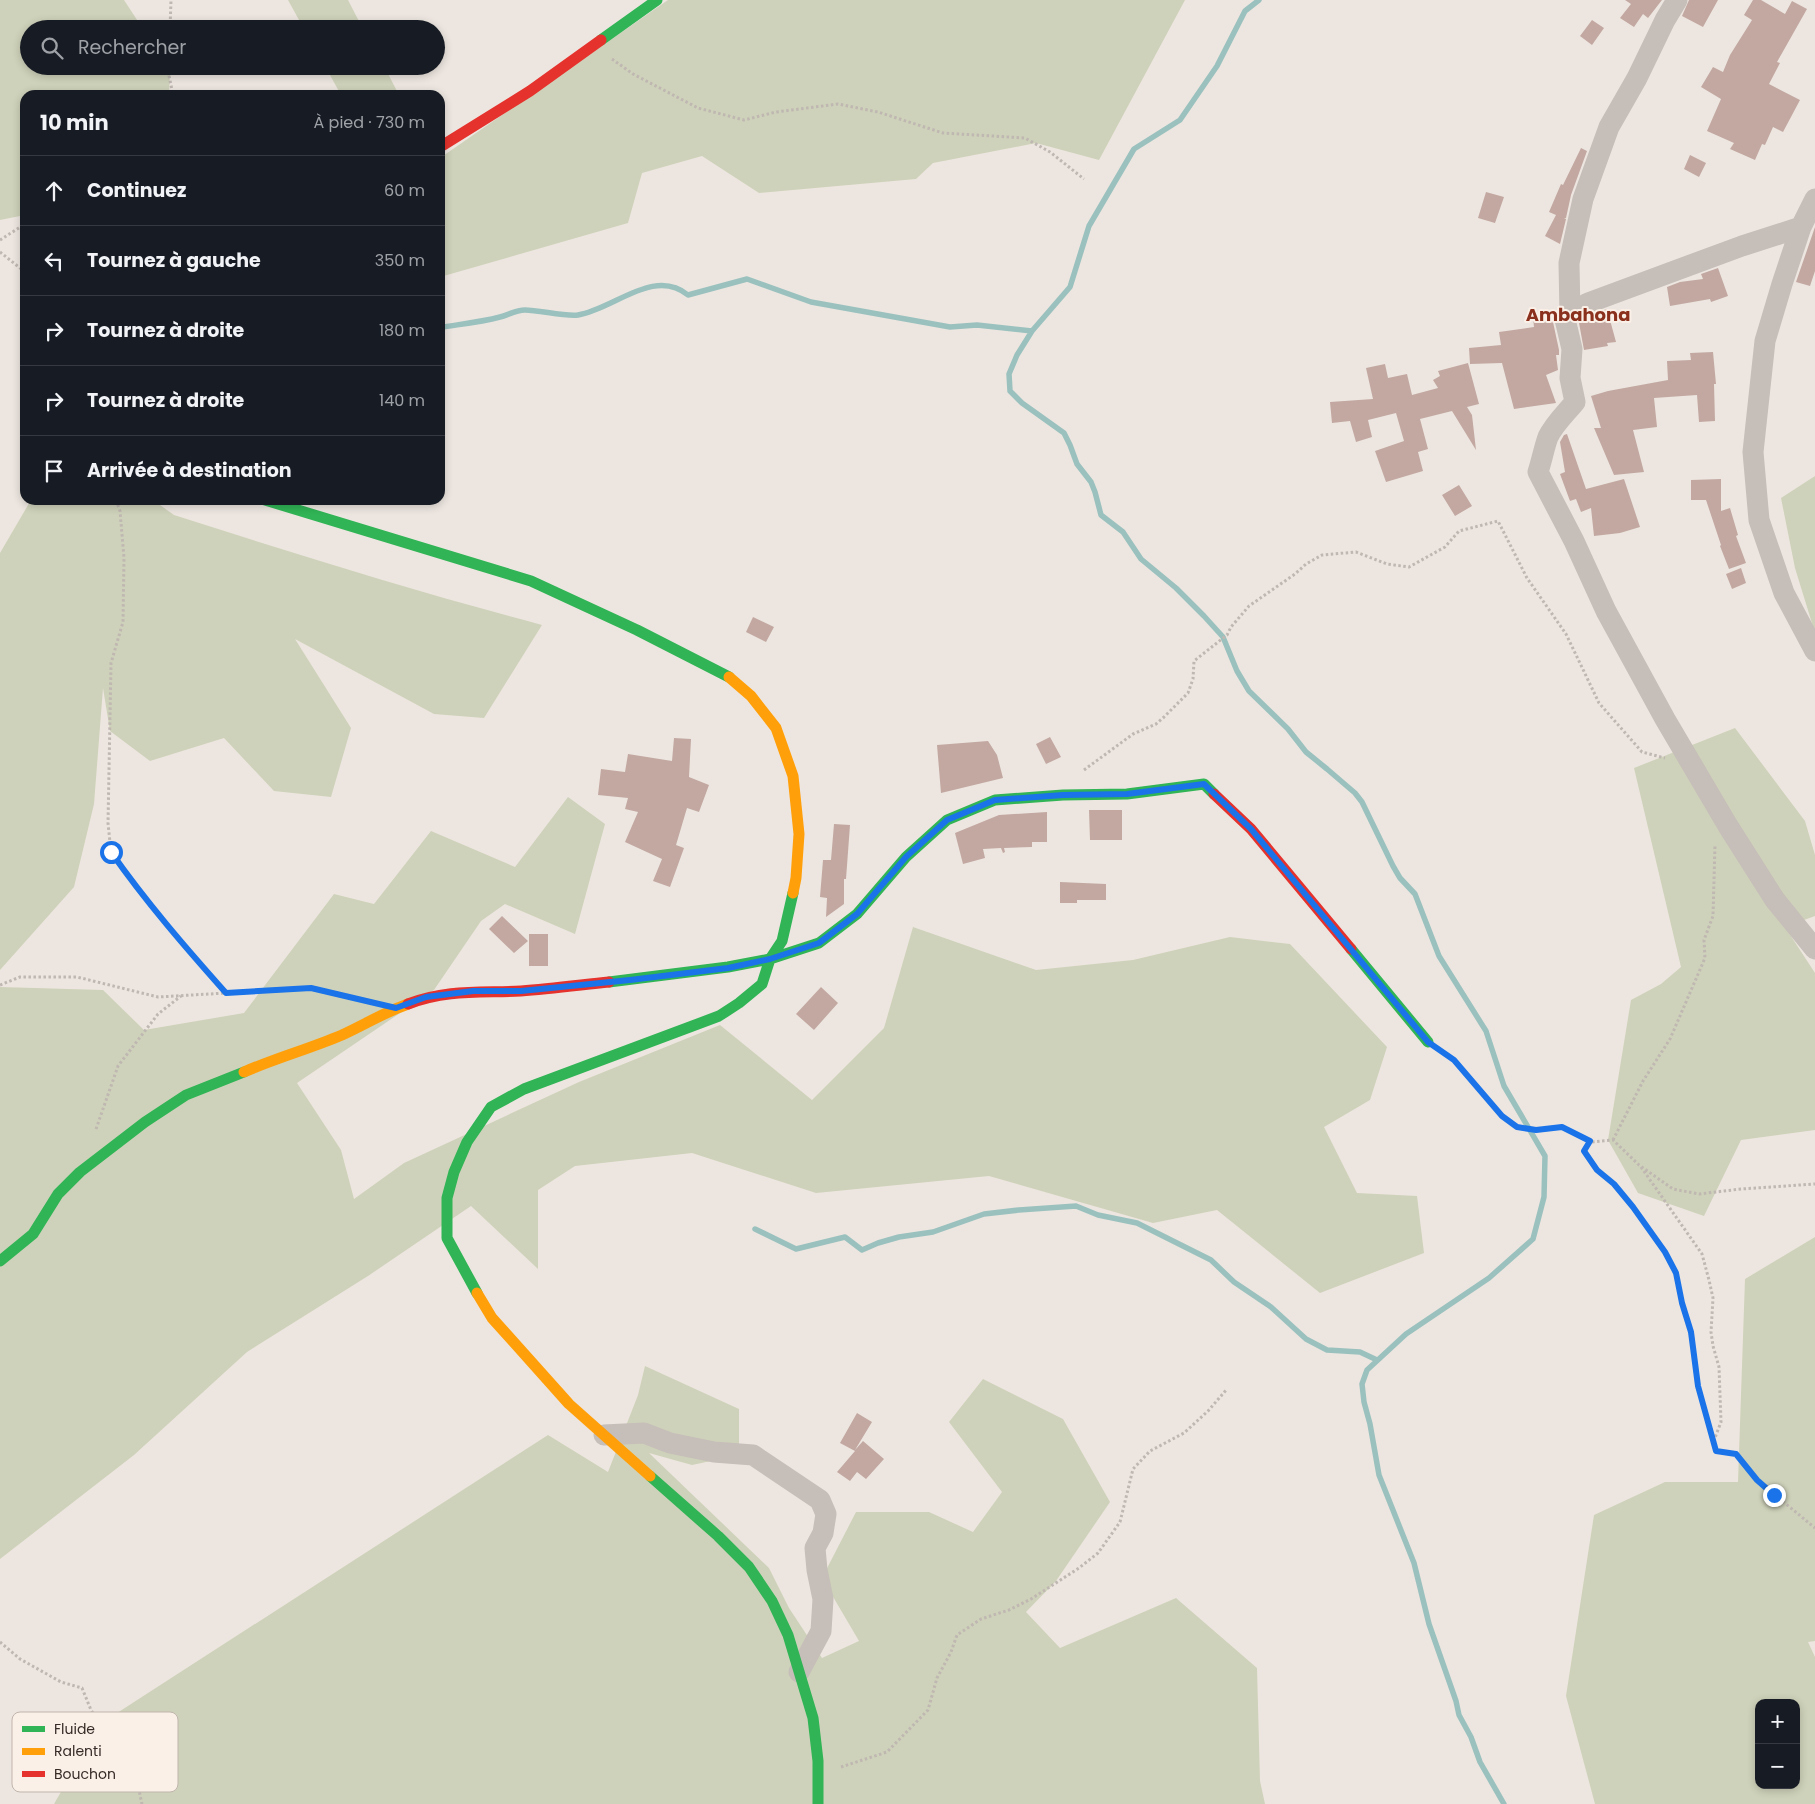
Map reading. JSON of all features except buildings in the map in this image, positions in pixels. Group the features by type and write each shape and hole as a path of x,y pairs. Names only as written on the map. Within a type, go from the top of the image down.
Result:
{"street":[{"path":"445,144 530,91 657,0"},
{"path":"1570,314 1569,263 1583,199 1609,128 1677,0"},
{"path":"1815,199 1801,227 1765,341 1753,452 1759,520 1784,593 1815,650"},
{"path":"1801,227 1742,246 1588,303 1570,314 1566,319 1572,349 1570,378 1575,402 1548,437 1538,472 1574,541 1606,611 1665,719 1728,826 1776,900 1815,949"},
{"path":"281,505 448,557 531,580 638,630 735,681 751,696 776,728 793,776 798,834 796,878 782,941 770,959 762,984 739,1004 719,1016 524,1089 491,1107 467,1142 454,1172 447,1198 447,1238 464,1273 492,1318 569,1404 711,1530 749,1567 772,1601 788,1635 812,1718 818,1761 818,1804"},
{"path":"0,1261 33,1234 58,1194 80,1172 145,1122 186,1095 275,1059 306,1050 364,1025 396,1008 426,997 473,991 521,991 728,968 770,959 819,943 857,914 906,857 947,820 995,800 1063,795 1127,794 1204,784 1251,829 1428,1042"},
{"path":"604,1435 644,1433 670,1443 714,1452 753,1455 820,1500 826,1514 823,1533 815,1548 823,1600 821,1630 799,1672"}],"path":[{"path":"171,20 172,0"},
{"path":"593,46 633,74 698,108 744,120 776,112 838,104 878,112 943,133 1025,138 1050,152 1084,179"},
{"path":"169,75 172,90"},
{"path":"0,240 20,227"},
{"path":"0,252 20,268"},
{"path":"118,505 120,510 124,567 122,622 111,663 108,823 111,852 184,946 226,993"},
{"path":"1063,795 1075,776 1133,734 1156,724 1164,717 1188,693 1193,679 1194,661 1227,636 1231,627 1249,606 1295,574 1306,564 1322,555 1356,552 1387,564 1409,567 1445,547 1459,532 1498,521 1527,578 1566,634 1598,703 1642,752 1694,767"},
{"path":"1613,1140 1643,1081 1670,1039 1705,958 1704,940 1713,916 1715,843"},
{"path":"0,984 20,977 77,977 158,997 311,988 396,1008"},
{"path":"94,1137 118,1066 158,1014 181,996"},
{"path":"1428,1042 1454,1060 1502,1116 1517,1127 1536,1130 1562,1127 1590,1141 1613,1140 1639,1165 1673,1189 1699,1194 1815,1184"},
{"path":"1590,1141 1584,1151 1590,1161 1597,1170 1614,1184 1633,1207 1665,1252 1676,1273 1682,1303 1691,1332 1698,1386 1716,1451 1736,1454 1757,1480 1815,1528"},
{"path":"1639,1165 1702,1254 1709,1280 1713,1298 1712,1346 1719,1367 1721,1422 1713,1443"},
{"path":"818,1779 837,1768 887,1752 916,1724 928,1710 936,1678 957,1635 981,1619 1009,1610 1031,1599 1079,1568 1098,1553 1120,1522 1133,1469 1150,1451 1184,1433 1208,1411 1227,1389"},
{"path":"0,1642 20,1659 36,1668 62,1682 82,1688 92,1712"}],"green space":[{"path":"0,0 124,0 137,20 20,20 20,75 170,75 169,90 20,90 20,216 0,220"},
{"path":"288,0 348,0 358,20 299,20"},
{"path":"668,0 1185,0 1099,160 1036,143 933,163 916,179 759,193 702,156 642,173 628,223 445,276 445,155"},
{"path":"330,75 389,75 396,90 338,90"},
{"path":"1815,476 1815,633 1795,568 1781,498"},
{"path":"28,505 160,505 174,515 266,544 542,625 484,718 434,714 295,639 351,728 331,797 274,791 224,738 150,761 110,731 103,688 94,804 74,887 0,970 0,553"},
{"path":"1735,728 1805,821 1815,855 1815,916 1785,927 1815,973 1815,1130 1741,1140 1704,1216 1638,1193 1608,1140 1631,1000 1661,984 1681,967 1634,768"},
{"path":"568,797 605,824 575,934 505,904 481,921 434,990 297,1083 341,1150 354,1199 404,1163 579,1082 720,1025 812,1100 884,1028 913,927 1036,970 1133,960 1230,937 1290,944 1387,1047 1370,1100 1324,1127 1357,1193 1417,1196 1424,1253 1320,1293 1217,1210 1153,1223 989,1176 816,1193 692,1153 575,1166 538,1190 538,1269 471,1206 368,1276 247,1352 134,1455 0,1559 0,987 103,990 144,1030 244,1013 334,894 374,904 431,831 515,867"},
{"path":"1815,1237 1815,1641 1808,1642 1815,1657 1815,1804 1595,1804 1566,1696 1594,1515 1665,1482 1738,1482 1745,1279"},
{"path":"645,1366 739,1409 739,1455 692,1465 649,1453 769,1568 789,1608 822,1658 859,1641 822,1578 856,1512 929,1512 973,1532 1002,1492 949,1422 983,1379 1063,1419 1110,1502 1056,1581 1026,1612 1060,1648 1176,1598 1257,1668 1260,1781 1265,1804 54,1804 61,1792 178,1792 178,1712 119,1712 548,1435 608,1472 638,1395"}],"waterway":[{"path":"1259,0 1245,11 1217,66 1180,120 1134,149 1089,226 1070,287 1032,331 1017,355 1009,374 1010,391 1022,403 1064,433 1077,464 1091,482 1101,515 1123,532 1141,559 1176,588 1223,637 1237,671 1249,691 1288,729 1306,752 1355,793 1362,802 1393,866 1400,878 1415,894 1439,956 1486,1031 1504,1086 1545,1156 1544,1197 1533,1239 1489,1278 1406,1334 1367,1370 1362,1384 1379,1475 1414,1563 1429,1624 1456,1701 1459,1715 1471,1737 1480,1762 1504,1804"},
{"path":"445,327 500,317 522,310 578,315 648,287 662,285 675,288 688,295 747,279 811,302 950,327 977,325 1032,331"},
{"path":"755,1229 796,1249 845,1237 862,1250 899,1237 933,1232 984,1214 1076,1206 1098,1215 1137,1223 1211,1260 1234,1282 1271,1307 1306,1339 1327,1350 1360,1352 1377,1360"}],"traffic: fast":[{"path":"601,40 657,0"},
{"path":"281,505 531,581 637,630 729,677"},
{"path":"609,982 728,967 770,959 819,943 857,914 906,857 947,820 995,800 1063,795 1127,794 1204,784 1214,794"},
{"path":"477,1293 447,1238 447,1198 454,1172 467,1142 491,1107 524,1089 719,1016 739,1003 762,984 770,959 782,941 793,893"},
{"path":"1351,949 1428,1042"},
{"path":"0,1261 33,1234 58,1194 80,1172 145,1122 186,1095 244,1072"},
{"path":"650,1476 718,1536 749,1567 772,1601 788,1635 813,1718 818,1761 818,1804"}],"traffic: slow":[{"path":"729,677 751,696 776,728 793,776 799,834 793,893"},
{"path":"244,1072 342,1035 408,1004"},
{"path":"477,1293 492,1318 569,1404 650,1476"}],"traffic: jam":[{"path":"445,144 530,91 601,40"},
{"path":"1214,794 1251,829 1351,949"},
{"path":"408,1004 422,999 450,994 521,991 609,982"}],"district":[{"name":"Ambahona","path":"1578,314"}],"route":[{"path":"111,852 184,946 226,993 311,988 396,1008 426,997 473,991 521,991 630,980 728,968 770,959 819,943 857,914 906,857 947,820 995,800 1063,795 1127,794 1204,784 1251,829 1428,1042 1454,1060 1502,1116 1517,1127 1536,1130 1562,1127 1570,1133 1590,1141 1584,1151 1590,1161 1597,1170 1614,1184 1633,1207 1665,1252 1676,1273 1682,1303 1691,1332 1698,1386 1716,1451 1736,1454 1757,1480 1774,1495"}]}
